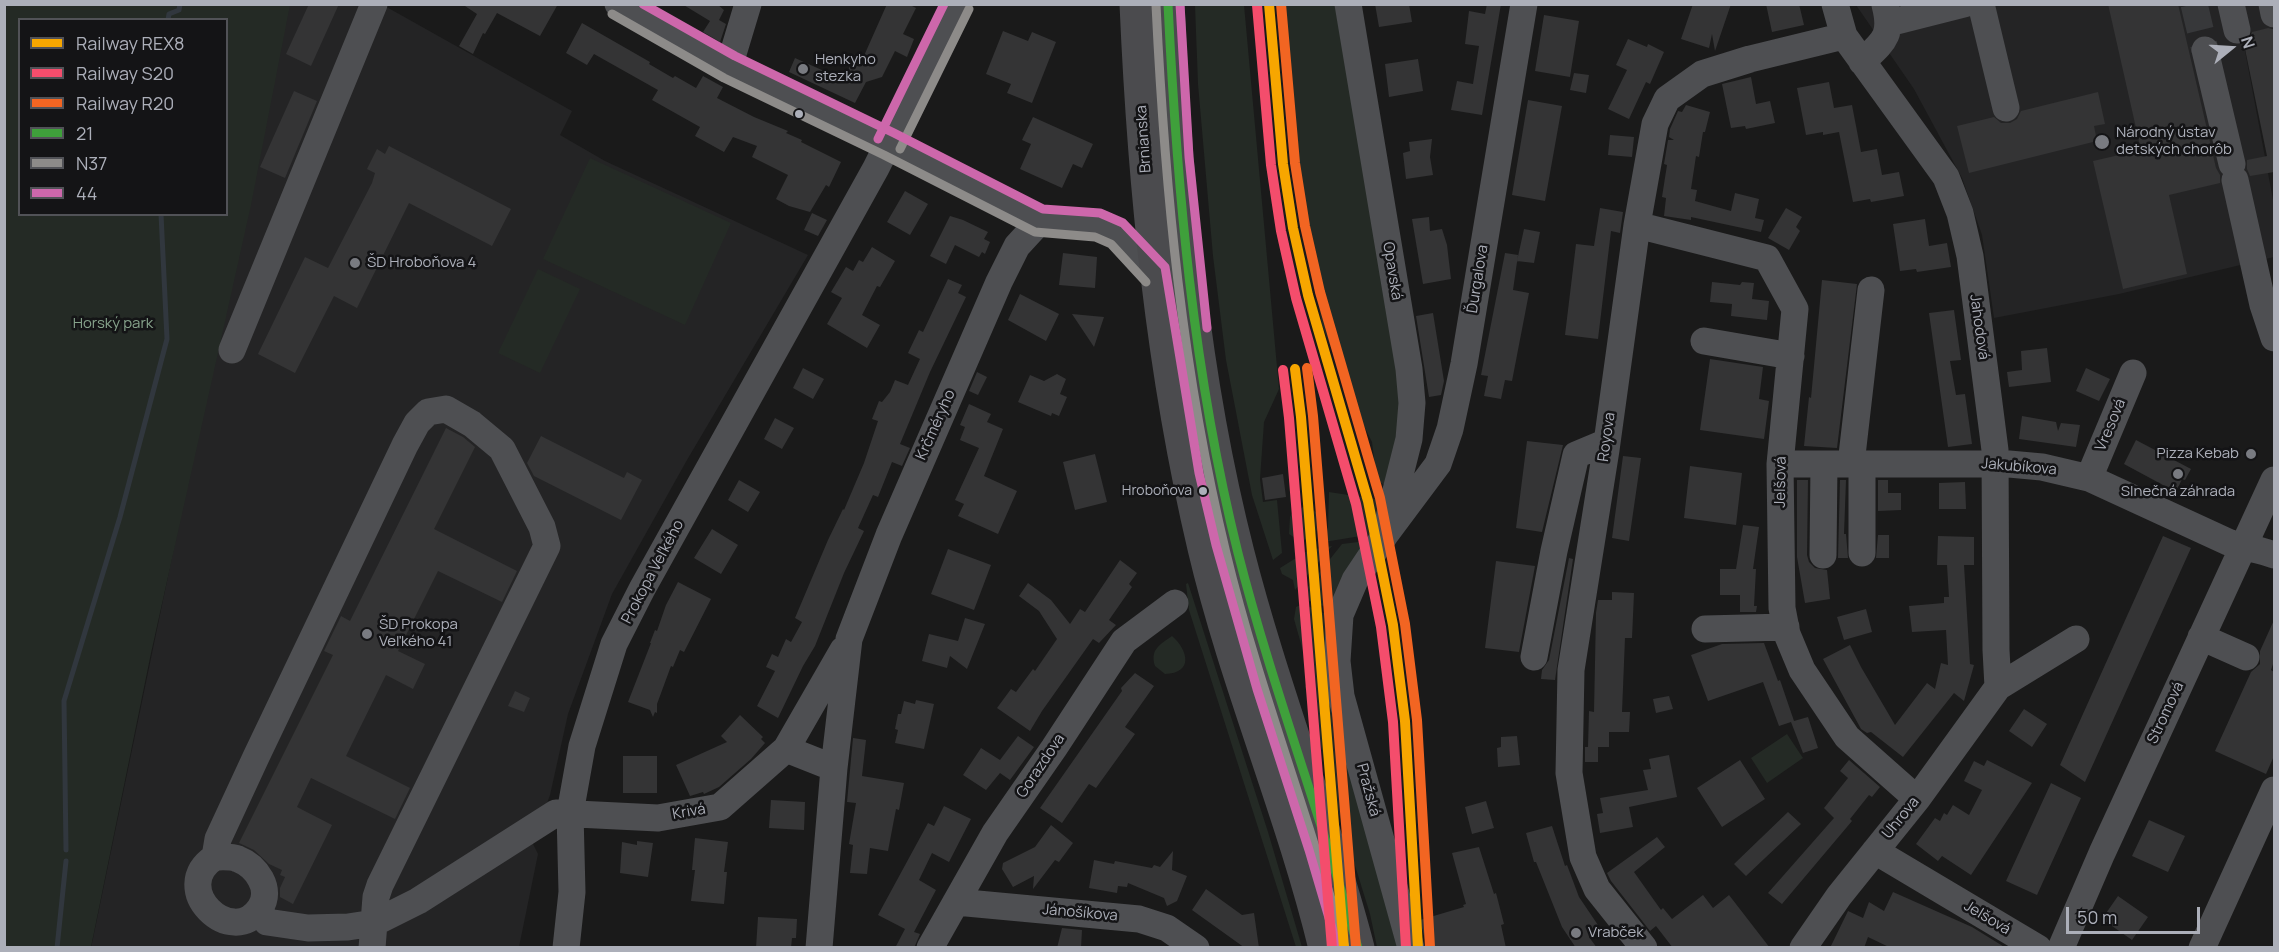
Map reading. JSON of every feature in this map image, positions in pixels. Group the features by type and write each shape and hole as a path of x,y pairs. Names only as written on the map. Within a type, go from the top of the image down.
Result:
{"main road":[{"name":"Brnianska","path":"1136,4 1145,158 1155,274"},
{"path":"1168,4 1178,168 1189,279 1204,391 1225,497 1238,554 1264,646 1330,848 1358,948"},
{"path":"1155,274 1185,464 1204,548 1242,683 1299,854 1325,948"}],"street":[{"path":"232,350 374,4"},
{"path":"618,4 729,67 889,144 1040,221 1098,225 1109,230 1121,237 1155,274"},
{"path":"729,67 748,4"},
{"name":"Prokopa Veľkého","path":"566,948 572,892 570,813 582,746 614,644 642,589 889,144 958,4"},
{"name":"Opavská","path":"1348,4 1409,369 1412,402 1409,439 1385,536"},
{"name":"Ďurgalova","path":"1385,536 1438,464 1450,429 1464,364 1524,4"},
{"name":"Jahodová","path":"1835,4 1844,36 1946,177 1954,193 1970,256 1996,464 1998,687"},
{"path":"1862,62 1882,44 1887,14 1964,4"},
{"path":"1981,4 2006,108"},
{"path":"2272,4 2274,14"},
{"name":"Royova","path":"1644,948 1597,889 1583,857 1569,773 1571,670 1607,442 1637,225 1655,124 1667,99 1702,74 1750,59 1844,36"},
{"path":"2205,50 2263,305 2274,338"},
{"name":"Krčméryho","path":"786,749 849,639 889,535 999,282 1017,246 1040,221"},
{"name":"Jelšová","path":"1637,225 1767,258 1795,309 1780,464 1782,608 1786,627 1802,670 1847,737 1917,799"},
{"path":"1862,553 1856,464 1870,290"},
{"path":"1704,341 1791,356"},
{"name":"Vresová","path":"2089,478 2133,373"},
{"path":"215,857 218,839 246,777 336,585 409,437 417,423 429,412 446,410 472,424 502,449 542,527 548,546 380,885 375,897 373,935"},
{"path":"1534,657 1554,551 1576,455 1607,442"},
{"name":"Jakubíkova","path":"1780,464 1996,464 2042,467 2089,478 2242,547 2260,549 2274,555"},
{"path":"1823,555 1824,464"},
{"name":"Stromová","path":"2061,948 2274,480"},
{"name":"Pražská","path":"1385,536 1355,580 1340,615 1338,668 1346,717 1411,948"},
{"name":"Gorazdova","path":"930,948 995,833 1124,641 1175,603"},
{"path":"1705,628 1786,627"},
{"path":"2201,637 2246,657"},
{"name":"Krčméryho","path":"819,948 834,768 849,639"},
{"path":"1998,687 2076,639"},
{"name":"Uhrova","path":"1803,948 1839,896 1917,799 1998,687"},
{"path":"786,749 834,768"},
{"name":"Krivá","path":"570,813 658,818 720,807 786,749"},
{"path":"2202,948 2274,790"},
{"path":"373,935 418,901 556,813 570,813"},
{"name":"Jelšová","path":"1875,850 2038,948"},
{"path":"215,857 237,858 250,866 259,876 264,889 264,901 259,910 248,918 228,921 208,911 201,900 198,881 204,865 215,857"},
{"name":"Jánošíkova","path":"956,902 1139,919 1167,928 1196,948"},
{"path":"259,910 267,922 308,928 348,927 373,935"}],"shaded area":[{"path":"289,5 383,5 572,111 560,135 605,161 808,255 687,460 612,594 568,714 545,809 527,832 538,854 519,947 91,948 244,209"},
{"name":"Národný ústav detských chorôb","path":"1856,5 2274,5 2274,27 2242,35 2274,205 2274,257 2119,294 1994,318 1982,235 1962,178 1914,89"}],"green space":[{"name":"Horský park","path":"5,5 290,5 251,205 151,653 91,947 5,948"},
{"path":"1195,5 1244,5 1279,389 1264,422 1260,479 1263,502 1277,500 1282,553 1273,560 1252,495 1226,360 1213,256 1198,84"},
{"path":"1277,5 1335,5 1397,357 1401,415 1393,489 1377,481 1372,442 1354,406 1322,325 1291,134"},
{"path":"590,158 731,223 685,325 543,259"},
{"path":"538,269 580,289 540,373 498,353"},
{"path":"1329,492 1388,501 1379,533 1324,542 1328,527"},
{"path":"1306,506 1316,512 1320,523 1315,534 1301,542 1289,534 1290,517 1293,511"},
{"path":"1374,540 1336,611 1300,597 1342,544"},
{"path":"1332,546 1295,590 1293,580 1282,574 1280,568 1309,550"},
{"path":"1188,583 1268,832 1302,947 1296,947 1189,610 1186,584"},
{"path":"1303,604 1335,618 1400,947 1377,947 1370,914 1336,804 1305,686 1312,683 1294,619 1296,607"},
{"path":"1172,636 1182,648 1185,660 1181,670 1165,674 1155,666 1154,656 1160,645"},
{"path":"1787,734 1803,758 1767,783 1751,758"}],"building":[{"path":"309,4 339,4 311,66 286,54"},
{"path":"462,4 558,4 540,36 497,13 485,34 483,33 473,54 459,46 477,14"},
{"path":"682,4 717,4 724,10 719,20 726,24 720,42 703,32 710,21"},
{"path":"887,4 908,4 916,8 903,34 914,39 907,57 895,51 882,77 866,82 855,103 789,72 795,58 844,80 855,54 863,58"},
{"path":"1375,4 1409,4 1412,22 1379,27"},
{"path":"1487,4 1501,4 1482,115 1451,110 1457,81 1473,84 1479,46 1465,44 1469,11 1485,14"},
{"path":"1693,4 1731,4 1715,51 1712,34 1709,48 1681,39"},
{"path":"1766,4 1799,4 1804,25 1772,32"},
{"path":"2108,4 2178,4 2216,168 2220,175 2220,183 2169,195 2187,274 2123,289 2093,161 2141,150"},
{"path":"1544,15 1579,21 1570,77 1535,71"},
{"path":"582,23 673,78 675,76 696,88 703,76 723,87 717,98 788,131 786,133 802,140 801,142 841,162 829,187 826,185 810,212 789,206 776,199 788,175 752,157 757,146 733,137 724,152 695,136 700,127 652,100 658,90 594,54 587,65 566,53"},
{"path":"2268,28 2274,29 2274,172 2250,176 2247,160 2267,156 2244,44 2252,32"},
{"path":"1003,31 1028,41 1032,32 1056,42 1032,103 1007,93 1011,84 986,74"},
{"path":"1628,39 1647,47 1648,44 1664,52 1650,84 1646,82 1629,119 1608,109 1627,70 1616,65"},
{"path":"1418,59 1423,91 1389,97 1385,64"},
{"path":"1574,73 1589,75 1586,93 1570,90"},
{"path":"1751,77 1756,104 1770,101 1775,123 1746,129 1745,126 1731,128 1722,84"},
{"path":"1829,82 1834,108 1852,105 1861,152 1877,149 1882,175 1899,172 1904,196 1871,202 1870,199 1853,202 1839,132 1806,135 1797,88"},
{"path":"294,91 317,101 285,178 260,167"},
{"path":"2098,92 2105,124 2094,126 2097,141 1969,173 1957,126 1994,117 2001,123 2010,123 2017,119 2021,111"},
{"path":"1528,100 1562,106 1545,201 1512,195"},
{"path":"1686,105 1710,112 1705,132 1703,132 1699,157 1696,156 1691,189 1697,190 1695,201 1731,211 1735,193 1759,199 1755,218 1764,220 1761,232 1691,217 1691,220 1664,216 1666,198 1662,197 1667,165 1664,164 1668,140 1674,140 1669,137 1670,129 1678,111 1682,112"},
{"path":"1033,117 1093,144 1082,168 1073,164 1062,188 1020,169 1031,144 1022,140"},
{"path":"1610,135 1634,137 1632,157 1608,155"},
{"path":"1432,139 1430,157 1433,175 1406,179 1403,153 1410,151 1409,142"},
{"name":"ŠD Hroboňova 4","path":"389,146 511,209 492,246 409,203 357,308 334,296 295,373 258,354 305,257 328,268 372,183 375,173 367,169 377,149 385,154"},
{"path":"905,191 928,204 910,235 887,222"},
{"path":"1600,208 1623,212 1620,233 1611,231 1598,339 1565,335 1576,244 1594,246"},
{"path":"1786,208 1802,217 1796,227 1800,231 1789,250 1768,238"},
{"path":"812,213 827,220 818,236 804,230"},
{"path":"950,216 988,232 984,239 990,242 985,254 982,252 979,257 955,245 946,264 930,256"},
{"path":"1429,217 1430,231 1442,229 1447,245 1451,279 1423,284 1412,219"},
{"path":"1925,219 1929,246 1947,243 1951,267 1917,272 1916,269 1900,271 1893,224"},
{"path":"1524,229 1540,232 1534,263 1517,261"},
{"path":"872,247 895,261 880,287 877,286 862,315 880,325 867,348 827,324 842,298 831,292 846,267 853,271 859,260 863,262"},
{"path":"1063,253 1097,257 1095,288 1059,285"},
{"path":"1505,253 1518,255 1513,290 1529,293 1512,381 1505,380 1501,399 1484,396 1488,376 1481,375"},
{"path":"948,279 962,285 958,293 966,297 930,372 900,444 910,448 902,466 892,462 878,497 873,495 858,528 864,531 844,573 815,646 778,718 757,706 775,671 766,667 772,654 778,657 786,639 791,642 802,622 795,618 864,463 878,421 872,419 879,401 882,402 890,392 895,380 908,385 920,359 908,353 919,330 923,332"},
{"path":"1822,280 1857,284 1837,448 1804,446"},
{"path":"1712,282 1740,285 1742,282 1754,283 1752,299 1769,301 1767,320 1731,316 1732,304 1710,302"},
{"path":"1020,294 1059,314 1046,341 1008,320"},
{"path":"1954,310 1961,360 1950,361 1956,395 1965,394 1972,444 1948,447 1929,313"},
{"path":"1433,313 1444,381 1441,395 1429,397 1416,316"},
{"path":"1072,314 1104,317 1094,347"},
{"path":"2047,348 2051,382 2009,387 2007,372 2022,370 2021,351"},
{"path":"1710,359 1763,367 1759,399 1769,401 1764,439 1700,430"},
{"path":"803,368 824,379 813,399 793,388"},
{"path":"2086,368 2110,379 2099,401 2076,391"},
{"path":"977,372 987,377 978,395 969,391"},
{"path":"1057,374 1066,379 1060,394 1067,397 1059,416 1052,413 1051,416 1018,402 1030,375 1044,381"},
{"path":"969,404 991,414 987,422 1003,429 984,476 1017,491 998,534 958,516 964,504 955,500 979,448 960,440 965,427 960,425"},
{"path":"2022,416 2056,422 2058,431 2061,423 2080,425 2076,447 2019,439"},
{"path":"775,418 794,428 782,449 764,439"},
{"name":"ŠD Prokopa Veľkého 41","path":"446,428 475,447 434,529 517,571 502,602 438,571 398,651 425,664 413,689 386,675 346,756 410,788 395,819 311,778 297,807 332,825 293,904 280,897 280,888 285,877 280,875 282,870 269,864 254,850 239,843 333,655 324,651 341,616 350,621"},
{"path":"541,436 624,478 627,472 642,480 621,520 534,476 527,463"},
{"path":"2136,440 2191,469 2185,480 2182,479 2176,492 2124,464"},
{"path":"1527,441 1563,445 1542,532 1516,528"},
{"path":"1095,454 1107,502 1075,510 1063,462"},
{"path":"1623,456 1641,458 1629,541 1612,538"},
{"path":"1690,466 1742,473 1736,525 1684,518"},
{"path":"1283,474 1286,497 1265,500 1262,478"},
{"path":"739,480 760,492 748,512 728,500"},
{"path":"1797,480 1808,480 1807,555 1809,562 1815,568 1827,570 1830,599 1805,603 1797,557"},
{"path":"1840,480 1846,480 1844,534 1846,534 1848,558 1838,558"},
{"path":"1878,480 1888,480 1888,493 1901,493 1901,510 1878,511"},
{"path":"1965,482 1966,509 1939,509 1939,483"},
{"path":"1743,525 1759,527 1753,569 1756,569 1754,606 1757,606 1756,612 1740,612 1740,595 1720,595 1720,569 1736,569"},
{"path":"712,529 738,545 721,574 694,558"},
{"path":"1878,535 1889,535 1889,558 1876,558"},
{"path":"1938,536 1974,537 1974,565 1964,565 1970,664 1974,665 1964,701 1954,693 1903,757 1871,732 1867,733 1861,729 1823,659 1850,645 1895,725 1927,683 1935,689 1941,663 1948,665 1946,630 1912,632 1909,606 1944,603 1944,597 1949,597 1947,565 1937,565"},
{"path":"2163,536 2191,548 2085,782 2060,765"},
{"path":"948,549 991,565 974,610 931,594"},
{"path":"1569,558 1573,559 1555,680 1541,679 1542,670 1549,660"},
{"path":"1120,560 1137,573 1129,584 1132,587 1109,620 1116,625 1099,643 1093,639 1030,731 997,708 1011,689 1016,692 1033,669 1035,671 1057,639 1039,611 1019,596 1028,583 1051,600 1070,624 1080,609 1085,612"},
{"path":"1496,561 1535,566 1519,652 1485,648"},
{"path":"678,582 711,599 684,652 680,650 673,667 671,666 657,704 657,713 655,712 653,717 650,710 628,702 655,630 657,631 666,605"},
{"path":"1612,592 1634,593 1632,638 1625,638 1622,712 1630,712 1629,732 1609,732 1609,747 1588,747 1589,711 1594,712 1598,600 1612,600"},
{"path":"1866,609 1872,632 1844,640 1837,617"},
{"path":"965,618 985,624 967,669 950,656 947,668 922,661 929,634 958,641"},
{"path":"2274,620 2274,661 2271,670 2274,672 2274,756 2266,774 2215,751 2251,672 2260,664 2260,651"},
{"path":"1764,643 1794,721 1808,717 1818,748 1803,753 1791,722 1779,726 1763,682 1708,701 1691,655 1722,644"},
{"path":"1135,673 1154,686 1125,727 1135,734 1096,788 1089,784 1062,823 1040,808 1122,691 1121,688"},
{"path":"515,691 530,698 524,712 508,706"},
{"path":"1669,696 1673,709 1656,713 1653,699"},
{"path":"916,700 934,704 924,749 895,743 898,714 901,714 904,701 915,704"},
{"path":"2024,709 2047,724 2032,747 2009,731"},
{"path":"740,715 763,737 761,739 765,743 751,759 719,787 704,794 703,792 690,796 676,765 727,742 721,736"},
{"path":"1018,736 1034,747 1010,780 1000,773 986,790 963,775 981,748 1000,760"},
{"path":"1517,736 1520,765 1498,767 1497,748 1501,747 1501,737"},
{"path":"853,738 866,740 862,776 904,783 899,810 896,809 888,851 870,848 867,874 850,873 853,845 849,844 856,803 847,802"},
{"path":"1585,747 1598,747 1598,762 1585,762"},
{"path":"1669,755 1677,797 1629,807 1633,827 1600,833 1597,814 1603,813 1600,798 1648,790 1643,770 1651,769 1649,759"},
{"path":"623,756 657,756 657,793 623,793"},
{"path":"1740,760 1765,799 1722,827 1697,788"},
{"path":"1849,760 1880,787 1872,797 1869,795 1850,819 1852,821 1782,904 1768,893 1834,818 1824,808 1848,778 1840,771"},
{"path":"1987,760 2032,783 1971,875 1942,856 1938,861 1916,844 1935,818 1940,821 1944,813 1947,815 1953,805 1969,815 1982,790 1964,781 1974,761 1984,766"},
{"path":"2051,783 2081,798 2037,895 2006,881"},
{"path":"771,800 805,802 804,830 769,828"},
{"path":"1486,801 1494,828 1472,834 1465,807"},
{"path":"944,806 971,819 949,862 932,853 919,880 936,890 914,932 920,934 914,948 895,948 905,929 878,915 928,823 934,826"},
{"path":"1788,812 1801,824 1746,876 1734,864"},
{"path":"2149,820 2185,836 2168,872 2132,856"},
{"path":"1051,825 1073,843 1059,862 1055,860 1033,889 1034,876 1013,887 1002,869 1003,863 1035,847"},
{"path":"1552,826 1565,866 1567,865 1579,897 1600,928 1589,937 1597,948 1576,948 1562,927 1536,862 1534,862 1526,833"},
{"path":"1657,837 1665,847 1634,872 1661,910 1663,908 1672,919 1703,895 1713,908 1729,895 1770,948 1673,948 1656,926 1650,931 1607,873"},
{"path":"695,838 728,842 724,872 727,872 724,904 691,901 695,870 692,870"},
{"path":"637,841 653,843 648,877 620,873 622,842 637,845"},
{"path":"1479,847 1494,894 1496,893 1504,924 1501,925 1506,948 1427,948 1420,920 1464,907 1463,905 1466,904 1452,853"},
{"path":"1173,851 1172,870 1187,876 1177,901 1167,906 1164,898 1128,883 1127,887 1118,886 1117,893 1089,888 1094,860 1114,864 1115,861 1152,868 1154,865 1160,867"},
{"path":"1206,889 1242,915 1254,913 1259,948 1245,948 1192,910"},
{"path":"1893,892 1972,927 2006,948 1891,948 1868,937 1864,948 1830,948 1848,911 1863,918 1869,902 1884,911"},
{"path":"2118,896 2148,917 2132,940 2102,919"},
{"path":"758,917 797,919 796,938 792,938 791,948 756,948"},
{"path":"1062,928 1082,930 1081,948 1057,948"}],"waterway":[{"path":"168,18 169,14 179,10 180,4"},
{"path":"66,850 64,701 120,517 167,339 161,216"},
{"path":"57,948 66,861"}],"tunnel":[{"path":"2194,4 2205,50"}],"rail line":[{"name":"REX8","path":"1269,4 1283,164 1293,228 1308,295 1368,501 1393,625 1405,721 1418,948"},
{"name":"R20","path":"1281,4 1295,163 1305,226 1320,292 1380,498 1405,624 1417,720 1430,947"},
{"name":"S20","path":"1257,5 1271,165 1281,231 1296,298 1356,504 1381,627 1393,722 1406,948"},
{"name":"R20","path":"1307,368 1313,416 1356,947"},
{"name":"REX8","path":"1295,369 1301,417 1344,948"},
{"name":"S20","path":"1283,370 1289,418 1332,948"}],"transit line":[{"name":"44","path":"643,4 735,56 1043,209 1100,213 1123,223 1165,267 1199,473 1216,545 1257,689 1337,945"},
{"name":"44","path":"878,139 944,4"},
{"name":"21","path":"1168,4 1176,143 1189,280 1198,349 1222,485 1251,603 1358,948"},
{"name":"44","path":"1180,4 1189,157 1207,328"},
{"name":"N37","path":"1156,5 1165,143 1178,280 1187,349 1211,485 1226,553 1253,652 1345,948"},
{"name":"N37","path":"900,149 969,9"},
{"name":"N37","path":"612,14 724,78 884,155 1035,232 1095,237 1111,244 1146,282"}],"place":[{"name":"Henkyho stezka","path":"803,69"},
{"name":"Národný ústav detských chorôb","path":"2102,142"},
{"name":"ŠD Hroboňova 4","path":"355,263"},
{"name":"Pizza Kebab","path":"2251,454"},
{"name":"Slnečná záhrada","path":"2178,474"},
{"name":"Hroboňova","path":"1203,491"},
{"name":"ŠD Prokopa Veľkého 41","path":"367,634"},
{"name":"Vrabček","path":"1576,933"}]}
